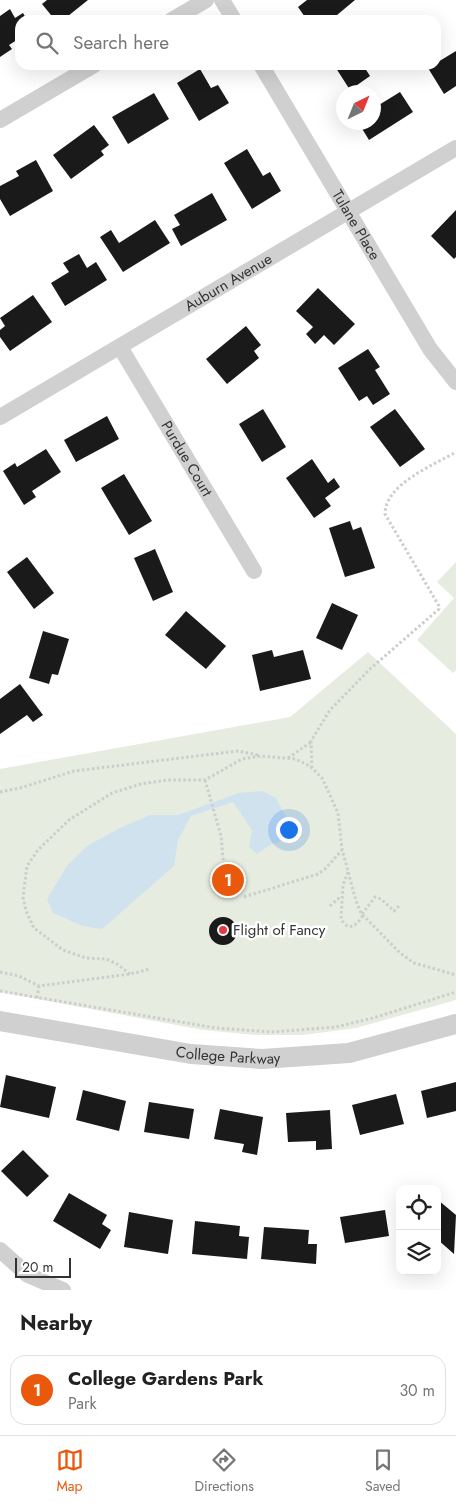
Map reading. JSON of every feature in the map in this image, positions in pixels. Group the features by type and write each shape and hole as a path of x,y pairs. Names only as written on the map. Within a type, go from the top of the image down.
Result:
{"street":[{"path":"180,15 206,0"},
{"path":"222,0 231,15"},
{"path":"0,120 85,70"},
{"name":"Tulane Place","path":"264,70 430,349 456,382"},
{"name":"Auburn Avenue","path":"0,417 456,148"},
{"name":"Purdue Court","path":"120,346 254,571"},
{"name":"College Parkway","path":"0,1021 191,1054 262,1059 349,1053 456,1024"},
{"path":"0,1250 28,1275 63,1290"}],"path":[{"path":"287,758 311,742 330,710 344,694 439,609 385,514 385,506 388,498 399,486 456,452"},
{"path":"311,742 312,768"},
{"path":"0,792 74,772 238,752 287,758 312,768 322,778 338,813 342,849 356,901 363,915 400,953 414,963 456,975"},
{"path":"130,974 117,964 106,959 86,958 64,950 34,928 26,911 23,897 27,866 38,850 69,820 112,793 141,784 167,780 205,780 242,759 261,756"},
{"path":"205,780 221,836 225,880"},
{"path":"244,897 318,874 326,868 342,849"},
{"path":"349,872 342,896 341,919 346,926 354,926 375,897 381,899 394,910 400,905"},
{"path":"330,906 342,896"},
{"path":"0,972 19,976 39,986 130,974 150,969"},
{"path":"37,998 39,986"},
{"path":"0,991 216,1028 272,1032 305,1031 336,1027 374,1018 456,992"}],"shaded area":[{"path":"456,562 456,670 453,673 417,640 454,598 437,582"},
{"path":"368,652 456,734 456,1000 356,1028 303,1035 257,1035 203,1030 0,992 0,769 290,717"}],"water":[{"path":"262,791 276,798 291,826 287,839 270,845 257,854 249,847 252,830 233,802 191,816 178,840 174,866 102,929 83,926 53,913 47,899 67,866 87,846 120,828 150,815 178,815 239,793"}],"building":[{"path":"47,0 88,0 69,15 51,15 42,4"},
{"path":"307,0 355,0 337,15 304,15 298,7"},
{"path":"10,9 15,18 15,41 9,45 12,49 0,57 0,16"},
{"path":"456,51 456,86 444,94 429,70 441,70 441,60"},
{"path":"201,70 211,88 218,85 229,103 199,121 177,83"},
{"path":"337,70 366,70 370,76 357,85 347,85"},
{"path":"400,92 413,112 369,140 363,130 381,130 381,104"},
{"path":"154,93 169,119 128,144 112,117"},
{"path":"94,125 109,145 101,151 104,155 71,179 53,155"},
{"path":"247,149 263,176 270,172 281,191 252,209 224,163"},
{"path":"36,160 53,191 10,216 0,199 0,186 19,176 16,171"},
{"path":"212,193 227,220 181,246 172,229 180,225 174,215"},
{"path":"456,210 456,257 454,259 431,236"},
{"path":"155,220 170,243 123,272 100,237 111,230 119,243"},
{"path":"79,254 87,268 96,262 107,280 65,306 51,283 69,272 63,263"},
{"path":"318,288 355,324 334,345 324,335 315,344 306,334 313,327 296,311"},
{"path":"33,295 52,322 10,351 0,337 0,330 5,326 0,318"},
{"path":"246,326 261,345 254,351 259,358 227,384 206,359"},
{"path":"368,349 380,367 375,370 390,394 373,405 367,396 359,401 338,368"},
{"path":"263,409 286,447 262,462 239,424"},
{"path":"395,409 425,449 400,467 370,427"},
{"path":"107,416 119,439 76,462 64,440"},
{"path":"46,449 61,472 32,491 36,497 24,505 3,471 15,463 17,467"},
{"path":"312,459 328,483 334,478 340,487 325,498 331,506 314,518 286,478"},
{"path":"124,474 152,521 129,535 101,488"},
{"path":"350,521 353,530 361,527 375,568 345,577 329,528"},
{"path":"155,549 173,592 153,601 134,558"},
{"path":"27,557 54,593 34,609 7,572"},
{"path":"332,603 358,615 342,650 316,638"},
{"path":"186,611 226,646 206,669 165,635"},
{"path":"43,631 69,639 58,675 52,674 49,684 29,678"},
{"path":"272,650 274,657 303,650 311,679 260,691 252,655"},
{"path":"20,684 43,715 33,722 27,715 0,734 0,699"},
{"path":"223,917 233,921 237,931 233,941 223,945 213,941 209,931 213,921"},
{"path":"6,1075 56,1087 49,1118 0,1107"},
{"path":"456,1082 456,1111 427,1118 421,1091"},
{"path":"83,1090 126,1101 119,1131 76,1120"},
{"path":"396,1094 404,1124 360,1135 352,1105"},
{"path":"149,1102 194,1109 189,1139 144,1132"},
{"path":"220,1109 263,1117 257,1155 242,1152 244,1144 214,1139"},
{"path":"330,1110 332,1149 316,1150 316,1141 288,1142 286,1113"},
{"path":"23,1150 49,1176 27,1197 1,1171"},
{"path":"69,1193 107,1215 102,1224 111,1230 100,1249 53,1221"},
{"path":"441,1202 456,1215 454,1254 441,1243"},
{"path":"385,1210 389,1236 345,1243 340,1217"},
{"path":"129,1212 173,1220 168,1254 124,1247"},
{"path":"195,1221 240,1226 239,1236 249,1237 247,1259 192,1254"},
{"path":"264,1227 309,1230 308,1244 317,1244 316,1264 261,1259"}],"place":[{"name":"College Gardens Park","path":"228,880"},
{"name":"Flight of Fancy","path":"223,930"}]}
